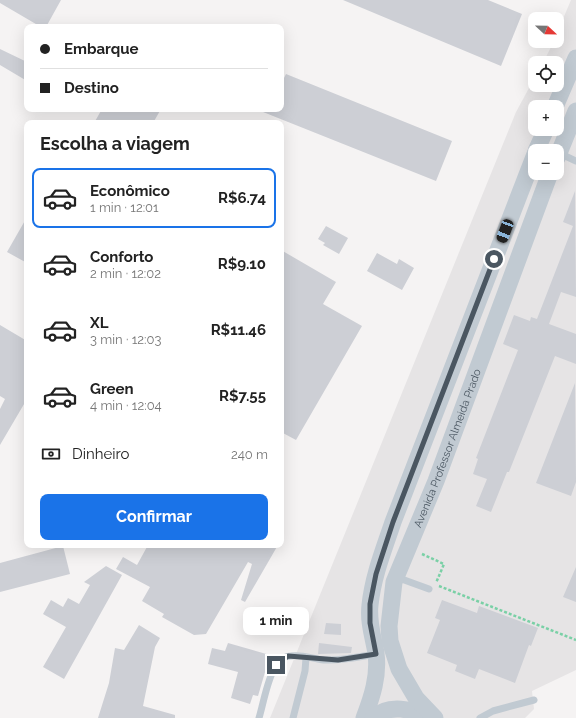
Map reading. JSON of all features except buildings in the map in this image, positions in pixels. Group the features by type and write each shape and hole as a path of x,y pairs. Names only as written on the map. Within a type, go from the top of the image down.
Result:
{"street":[{"path":"558,100 576,58"},
{"path":"563,144 576,111"},
{"name":"Avenida Professor Almeida Prado","path":"364,718 374,689 376,677 376,654 370,623 370,604 376,574 393,522 521,188 528,179"},
{"name":"Avenida Professor Almeida Prado","path":"435,718 416,698 399,669 390,641 391,603 396,577 436,481 544,191 542,180"},
{"path":"521,188 536,185 544,191"},
{"path":"373,718 387,710 399,709 413,711 435,718"}],"lane":[{"path":"564,158 576,161"},
{"path":"396,577 429,589"},
{"path":"259,718 276,665 288,656 338,660 376,654"},
{"path":"293,718 305,671 306,658"},
{"path":"480,718 494,711 534,700"}],"path":[{"path":"407,548 444,564 436,585 576,640"}],"shaded area":[{"path":"571,0 576,0 576,670 532,691 534,709 525,718 270,718 516,112 528,90 528,92 564,92 564,56 546,56 550,48 564,48 564,16"}],"route":[{"path":"276,665 288,656 298,655 315,659 338,660 376,654 370,623 370,604 376,574 393,522 494,259"}]}
